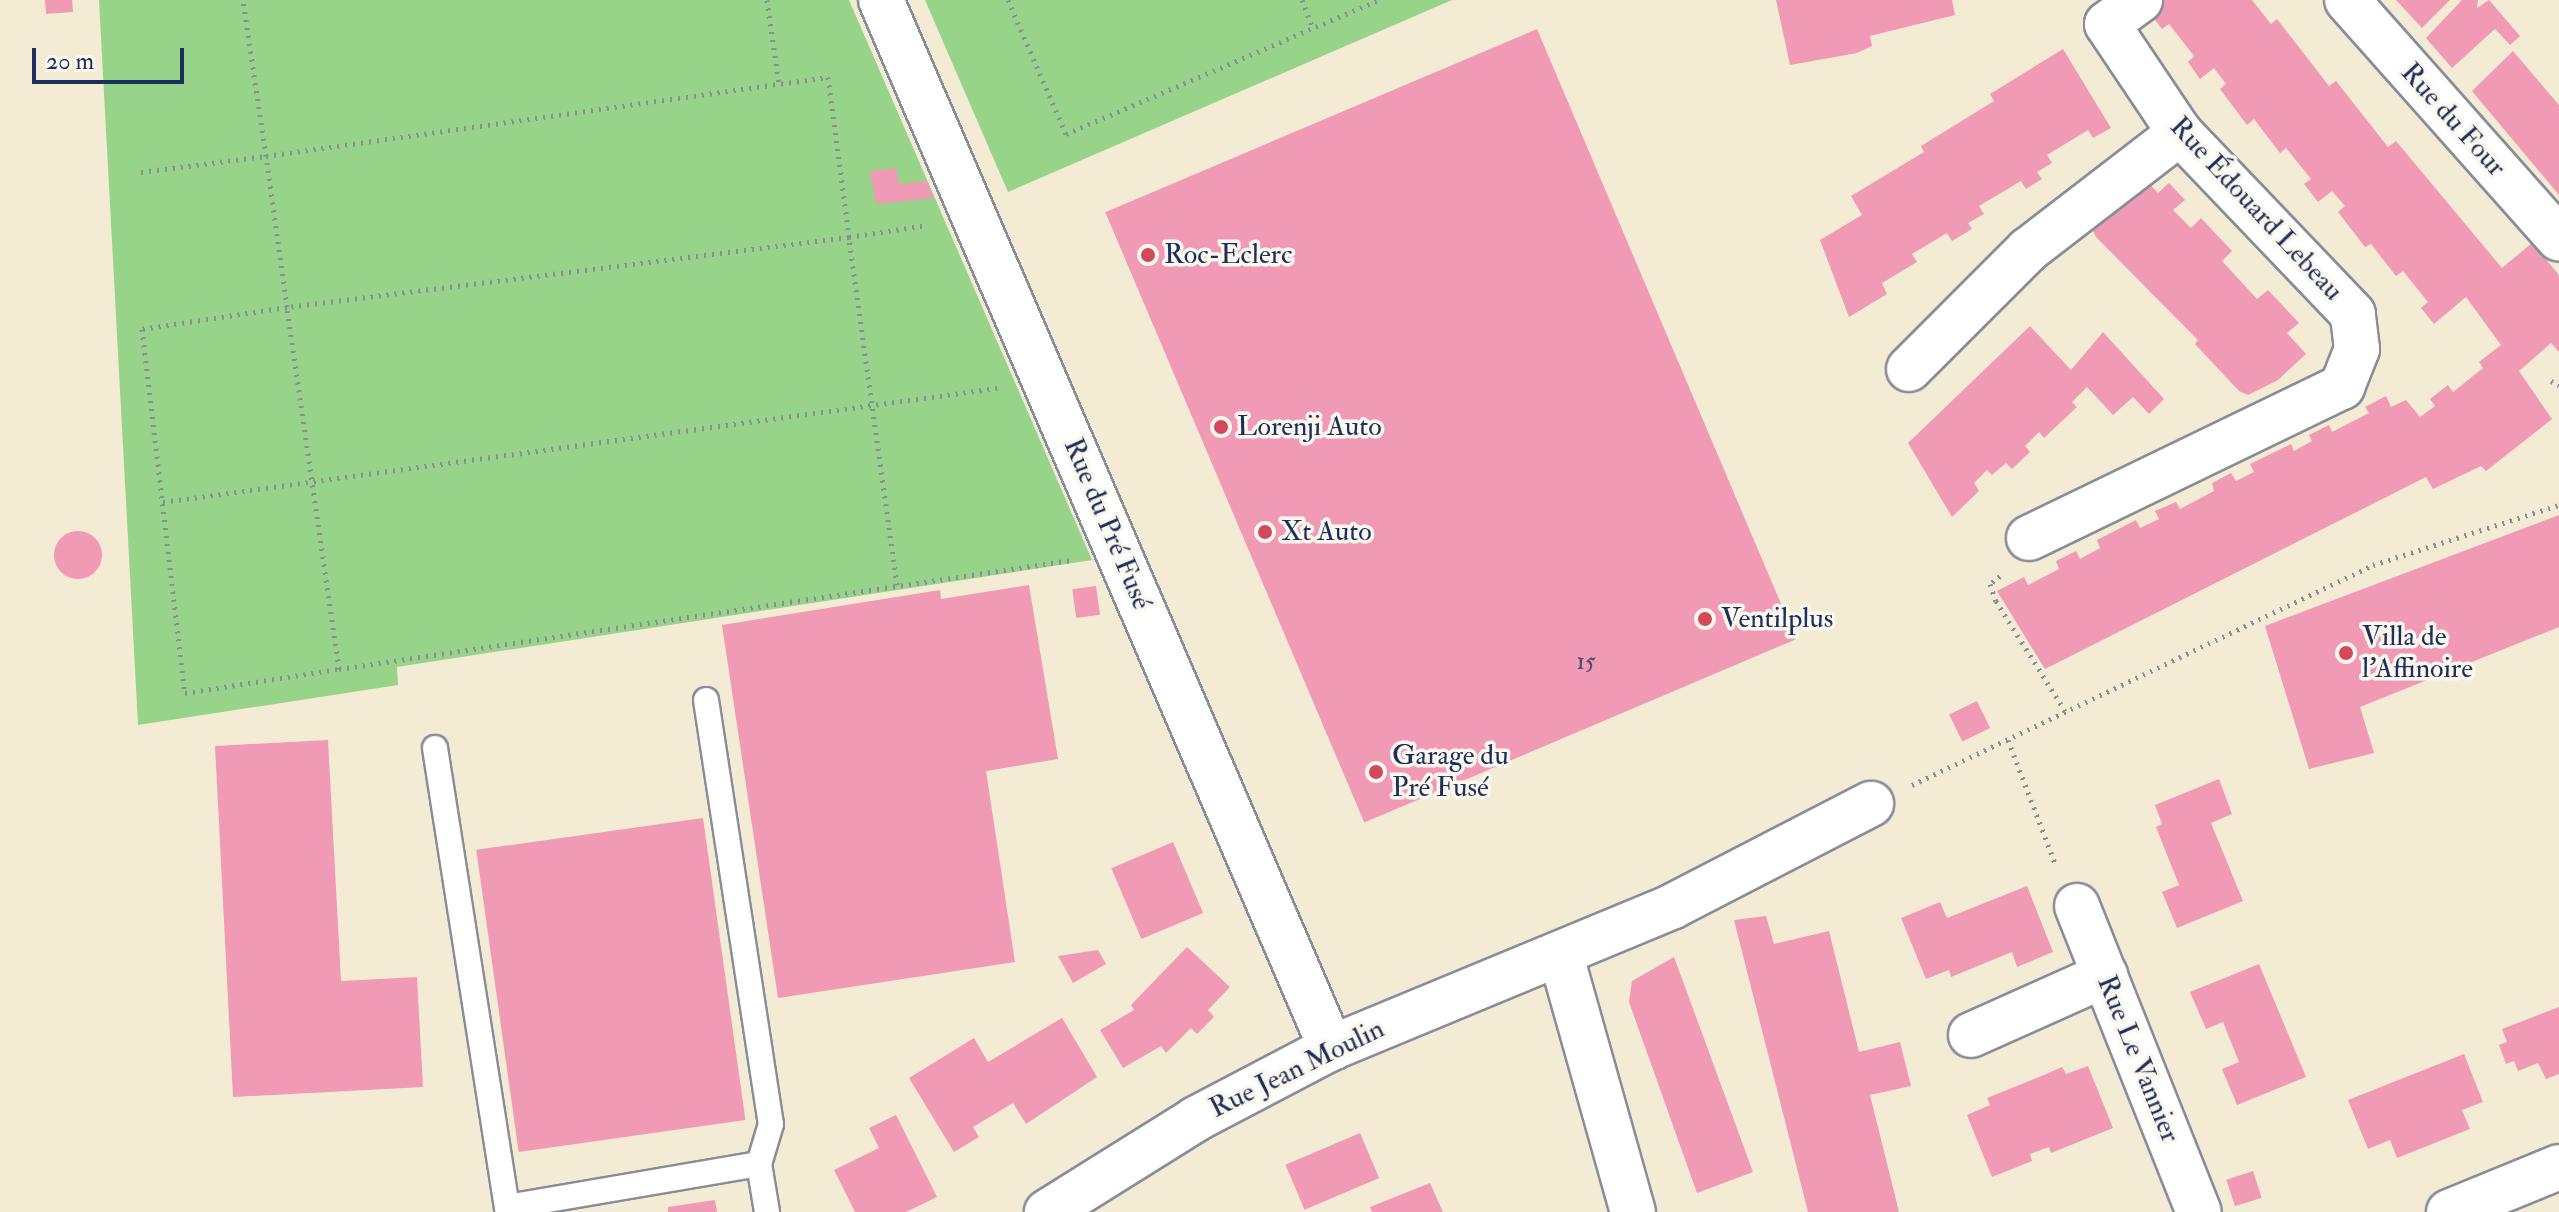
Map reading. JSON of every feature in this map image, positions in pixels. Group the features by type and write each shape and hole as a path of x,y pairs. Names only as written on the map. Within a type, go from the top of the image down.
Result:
{"street":[{"name":"Rue du Pré Fusé","path":"881,0 1331,1048"},
{"name":"Rue Édouard Lebeau","path":"2029,538 2342,387 2357,349 2353,314 2180,133 2107,24 2140,0"},
{"name":"Rue du Four","path":"2347,0 2559,239"},
{"path":"1909,369 2028,250 2180,133"},
{"name":"Rue Jean Moulin","path":"1047,1212 1196,1119 1331,1048 1561,956 1871,804"},
{"name":"Rue Le Vannier","path":"2077,906 2199,1212"},
{"path":"1561,956 1633,1212"},
{"path":"1971,1035 2105,975"},
{"path":"2449,1212 2559,1167"}],"lane":[{"path":"706,700 771,1124 759,1164 767,1212"},
{"path":"435,748 508,1209 759,1164"}],"path":[{"path":"243,0 339,669"},
{"path":"767,0 779,84"},
{"path":"1008,0 1066,134 1378,0"},
{"path":"1302,0 1313,28"},
{"path":"141,172 828,77 897,585"},
{"path":"936,223 849,237 287,307 142,329 185,693 1079,559 1073,545"},
{"path":"163,502 1006,387 1000,373"},
{"path":"2551,381 2559,385"},
{"path":"1871,804 2373,565 2559,505"},
{"path":"2029,538 2024,555 1990,584 2065,711"},
{"path":"2008,740 2063,884 2077,906"}],"green space":[{"path":"99,0 849,0 1092,560 397,667 398,685 138,725"},
{"path":"925,0 1452,0 1008,192"}],"building":[{"path":"45,0 72,0 73,12 46,14"},
{"path":"1776,0 1952,0 1955,15 1870,36 1872,46 1857,53 1790,65"},
{"path":"2164,0 2252,0 2271,24 2277,19 2329,86 2336,81 2388,147 2396,141 2502,268 2532,243 2559,275 2559,352 2551,343 2519,371 2552,419 2486,471 2481,466 2433,489 2426,477 2045,669 1997,591 2024,577 2028,585 2059,569 2056,561 2076,551 2080,559 2100,548 2097,540 2136,520 2140,528 2159,519 2155,511 2176,502 2180,509 2214,491 2212,483 2231,473 2236,481 2254,472 2250,464 2291,444 2294,451 2312,441 2309,435 2329,425 2332,432 2369,413 2365,407 2386,396 2391,407 2406,400 2420,417 2435,406 2430,399 2448,385 2453,392 2483,368 2479,362 2501,345 2466,297 2434,324 2421,308 2428,302 2403,271 2396,276 2371,244 2365,247 2338,212 2345,206 2332,191 2318,202 2304,184 2311,179 2286,148 2280,153 2254,119 2247,125 2220,89 2226,84 2214,68 2200,79 2188,62 2194,56 2169,24 2162,29 2149,12"},
{"path":"2396,0 2450,0 2422,28"},
{"path":"2462,0 2478,0 2477,8 2489,0 2520,36 2510,45 2495,29 2452,68 2426,38"},
{"path":"1537,29 1796,639 1364,823 1105,212"},
{"path":"2063,49 2111,128 2093,138 2088,130 2047,155 2052,163 2037,172 2042,179 2026,189 2021,181 1979,206 1984,214 1968,223 1972,229 1952,241 1947,233 1912,254 1917,262 1882,283 1887,294 1849,317 1820,240 1862,215 1851,196 1924,152 1921,146 1994,101 1990,94"},
{"path":"2513,51 2559,105 2559,195 2472,91"},
{"path":"896,168 899,184 927,181 934,198 876,204 870,171"},
{"path":"2140,174 2158,193 2169,183 2185,200 2173,210 2191,228 2201,218 2232,251 2222,261 2257,299 2268,290 2299,323 2287,333 2306,354 2278,380 2248,395 2239,391 2195,344 2198,340 2096,237 2089,223"},
{"path":"2030,326 2071,370 2103,332 2164,399 2149,414 2133,397 2113,415 2087,387 2072,402 2077,407 2044,438 2039,432 2025,446 2030,452 2012,469 2006,463 1992,475 1987,470 1974,483 1979,491 1952,517 1908,443"},
{"path":"2559,515 2559,627 2360,707 2374,753 2309,769 2265,626"},
{"path":"78,531 95,538 102,555 95,572 78,579 61,572 54,555 61,538"},
{"path":"1029,585 1058,759 986,771 1015,962 778,998 722,625 940,590 941,599"},
{"path":"1096,586 1100,615 1076,618 1072,589"},
{"path":"1977,701 1990,728 1962,742 1949,715"},
{"path":"328,740 341,981 417,977 423,1087 233,1097 215,746"},
{"path":"2219,779 2232,814 2211,823 2243,901 2177,928 2162,892 2179,885 2156,827 2162,824 2155,805"},
{"path":"703,818 745,1120 519,1152 476,850"},
{"path":"1173,842 1203,913 1141,939 1111,868"},
{"path":"2027,886 2053,952 2017,967 2012,952 1951,977 1949,970 1926,979 1901,918 1940,902 1947,918"},
{"path":"1766,916 1774,944 1829,931 1859,1052 1900,1042 1911,1086 1870,1095 1899,1212 1808,1212 1734,920"},
{"path":"1187,947 1230,987 1208,1010 1214,1017 1197,1034 1191,1028 1166,1053 1161,1046 1123,1068 1100,1030 1134,1010 1131,1005"},
{"path":"1098,950 1106,964 1073,983 1058,956"},
{"path":"1674,957 1753,1172 1697,1193 1629,1002 1632,981"},
{"path":"2259,964 2306,1077 2237,1105 2222,1069 2239,1062 2223,1022 2206,1029 2190,992"},
{"path":"2559,1007 2559,1074 2546,1079 2538,1063 2518,1071 2514,1061 2506,1064 2499,1045 2507,1042 2502,1029"},
{"path":"1062,1018 1097,1077 1026,1124 1013,1103 973,1127 979,1137 954,1152 909,1078 974,1038 988,1062"},
{"path":"2464,1054 2483,1102 2462,1110 2470,1129 2397,1158 2390,1140 2368,1149 2348,1100"},
{"path":"2088,1066 2113,1128 2051,1153 2049,1147 2030,1154 2032,1161 1992,1177 1967,1115 1990,1105 1987,1098 2062,1067 2066,1074"},
{"path":"896,1115 937,1197 906,1212 855,1212 834,1170 879,1148 869,1128"},
{"path":"1360,1133 1379,1178 1305,1210 1285,1165"},
{"path":"2253,1171 2262,1198 2235,1206 2226,1180"},
{"path":"1430,1183 1443,1212 1372,1212 1370,1207"},
{"path":"715,1200 717,1212 668,1212 668,1207"}],"place":[{"name":"Roc-Eclerc","path":"1148,255"},
{"name":"Lorenji Auto","path":"1221,427"},
{"name":"Xt Auto","path":"1265,532"},
{"name":"Ventilplus","path":"1705,619"},
{"name":"Villa de l'Affinoire","path":"2346,653"},
{"name":"Garage du Pré Fusé","path":"1376,772"}]}
